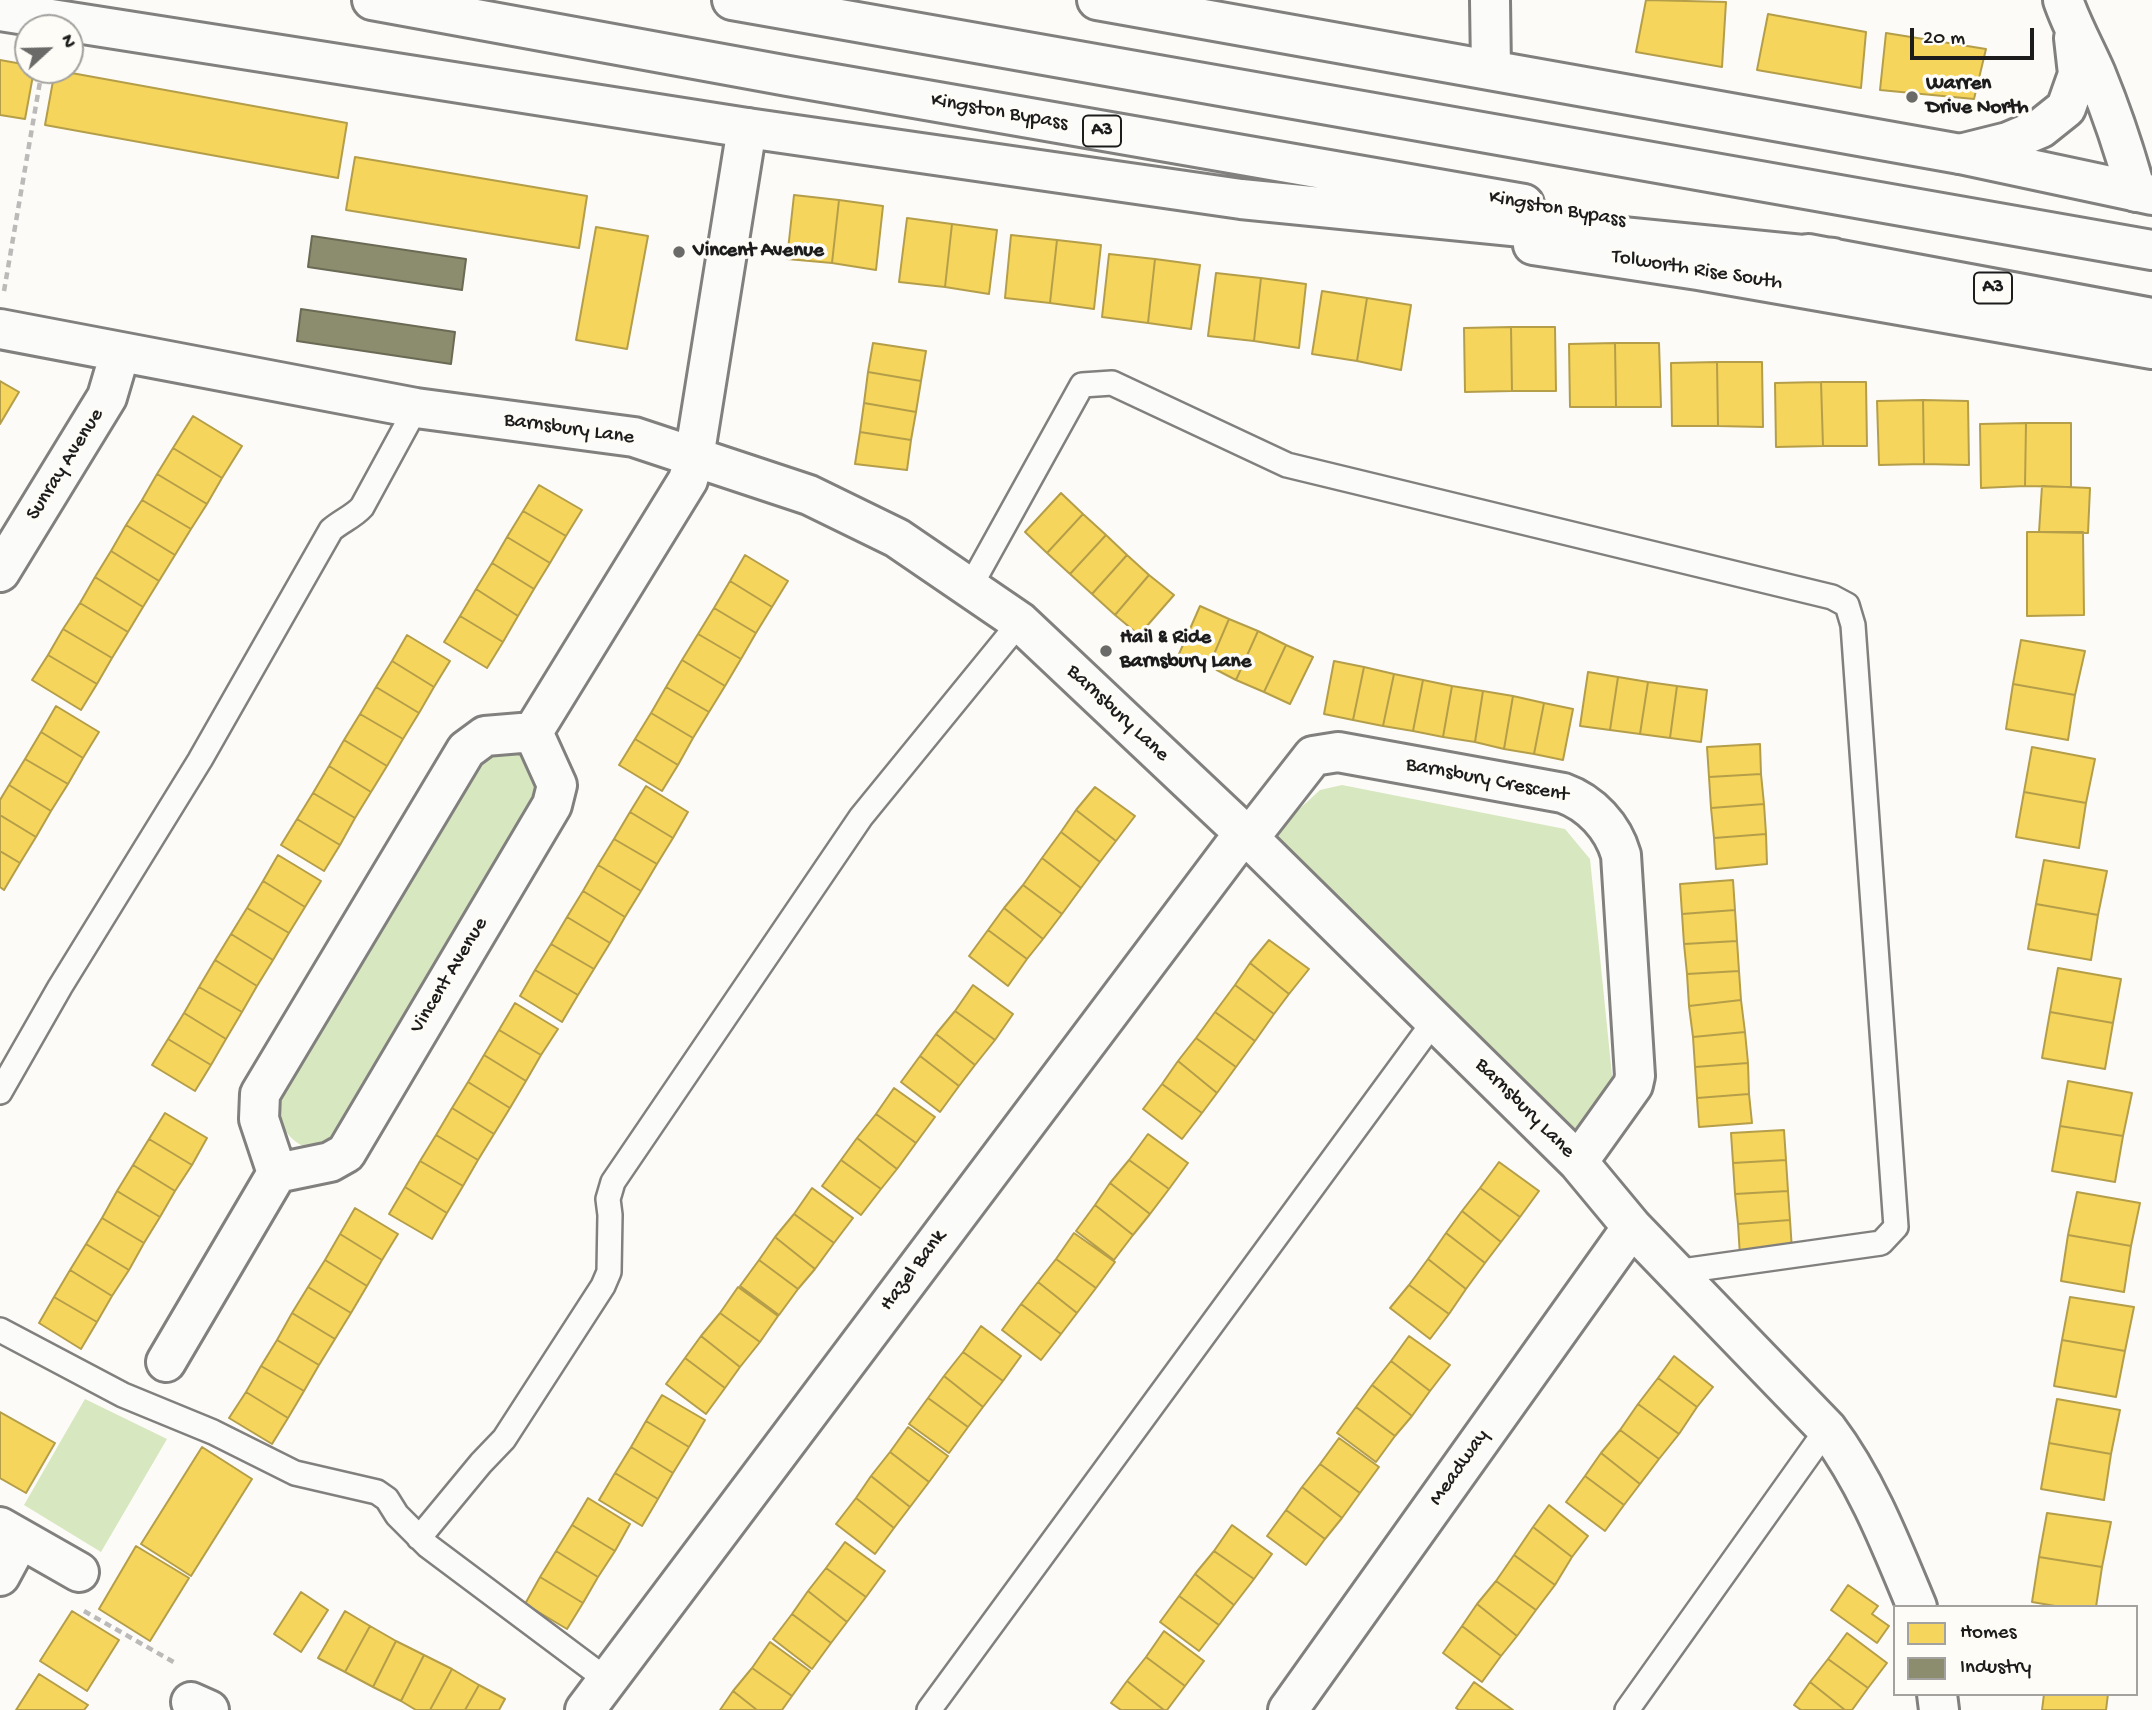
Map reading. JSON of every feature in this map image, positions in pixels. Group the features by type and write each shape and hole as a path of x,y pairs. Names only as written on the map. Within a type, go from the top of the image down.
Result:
{"main road":[{"name":"Kingston Bypass","path":"372,0 1833,258"},
{"path":"732,0 2152,250"},
{"path":"1097,0 1960,154 2144,193"},
{"path":"1490,0 1491,69"},
{"path":"0,11 747,128 1241,199 1833,258"},
{"path":"1960,154 2008,142 2041,128 2066,108 2078,74 2068,15"},
{"path":"2068,15 2144,193"},
{"path":"166,1362 277,1173 259,1119 260,1094 466,751 485,736 533,732 688,480 694,458 747,128"},
{"name":"Tolworth Rise South","path":"1241,199 1698,270 2152,349"},
{"name":"A3","path":"1833,258 2152,318"},
{"name":"Barnsbury Lane","path":"1,316 120,353 323,388 416,408 634,437 809,495 897,538 970,587 1020,622 1247,836 1435,1020 1578,1162 1632,1227 1828,1429 1845,1452 1892,1546 1916,1605"},
{"name":"Sunray Avenue","path":"0,572 107,397 120,353"},
{"name":"Vincent Avenue","path":"277,1173 330,1163 346,1153 552,805 557,785 533,732"},
{"name":"Barnsbury Crescent","path":"1247,836 1313,756 1338,752 1563,793 1582,801 1597,815 1610,830 1621,855 1635,1076 1633,1085 1578,1162"},
{"name":"Hazel Bank","path":"596,1695 1247,836"},
{"name":"Meadway","path":"1287,1710 1632,1227"},
{"path":"0,1576 10,1533 78,1589"}],"lane":[{"path":"970,587 1082,385 1112,383 1287,465 1832,597 1847,605 1853,625 1896,1227 1881,1243 1675,1272"},
{"path":"0,1091 200,760 331,530 355,515 362,507 416,408"},
{"path":"419,1538 504,1439 603,1286 609,1272 608,1199 613,1182 861,817 1020,622"},
{"path":"929,1710 1435,1020"},
{"path":"0,1330 123,1395 212,1432 295,1473 377,1492 387,1499 397,1515 419,1538 596,1695"},
{"path":"1627,1710 1828,1429"}],"path":[{"path":"1,316 40,84"},
{"path":"78,1589 183,1668 200,1706"}],"green space":[{"path":"505,747 528,756 539,779 535,805 349,1127 314,1151 304,1147 290,1136 281,1122 278,1093 481,760"},
{"path":"1342,785 1565,829 1590,859 1613,1085 1578,1131 1276,836 1284,823 1320,790"},
{"path":"85,1399 167,1439 101,1552 24,1505"}],"building: Homes":[{"path":"1646,0 1726,2 1722,67 1636,52"},
{"path":"1768,14 1866,32 1861,88 1757,70"},
{"path":"1886,33 1986,49 1974,99 1880,90"},
{"path":"0,60 14,62 14,84 31,84 25,119 0,115"},
{"path":"84,75 347,123 338,178 45,125 52,84 84,84"},
{"path":"355,157 587,196 579,248 346,210"},
{"path":"794,195 839,200 832,263 787,259"},
{"path":"839,200 883,206 876,270 832,263"},
{"path":"907,218 952,224 945,287 899,282"},
{"path":"952,224 997,230 989,294 945,287"},
{"path":"596,227 648,236 627,349 576,340"},
{"path":"1011,235 1057,240 1050,303 1005,298"},
{"path":"1057,240 1101,245 1094,309 1050,303"},
{"path":"1109,254 1155,259 1148,323 1102,317"},
{"path":"1155,259 1200,265 1191,329 1148,323"},
{"path":"1216,273 1261,278 1254,341 1208,336"},
{"path":"1261,278 1306,284 1299,348 1254,341"},
{"path":"1322,291 1367,298 1357,361 1312,354"},
{"path":"1367,298 1411,305 1401,370 1357,361"},
{"path":"1511,327 1512,391 1465,392 1464,328"},
{"path":"1511,327 1555,327 1556,391 1512,391"},
{"path":"873,343 926,351 921,381 868,372"},
{"path":"1615,343 1616,407 1570,407 1569,344"},
{"path":"1615,343 1659,343 1661,407 1616,407"},
{"path":"1717,362 1718,426 1672,426 1671,363"},
{"path":"1717,362 1762,362 1763,427 1718,426"},
{"path":"868,372 921,381 916,412 864,403"},
{"path":"0,381 19,392 0,424"},
{"path":"1821,382 1823,446 1776,447 1775,383"},
{"path":"1821,382 1866,382 1867,446 1823,446"},
{"path":"1923,400 1924,464 1879,465 1877,401"},
{"path":"1923,400 1968,401 1969,465 1924,464"},
{"path":"864,403 916,412 911,440 860,432"},
{"path":"193,416 242,446 222,478 173,448"},
{"path":"2026,423 2025,486 1981,488 1980,424"},
{"path":"2026,423 2071,423 2071,487 2025,486"},
{"path":"860,432 911,440 907,470 855,464"},
{"path":"173,448 222,478 207,504 157,474"},
{"path":"157,474 207,504 191,529 142,500"},
{"path":"539,485 582,510 566,536 523,511"},
{"path":"2042,486 2090,488 2088,533 2039,532"},
{"path":"1061,493 1083,514 1047,553 1025,532"},
{"path":"142,500 191,529 175,555 126,525"},
{"path":"523,511 566,536 550,563 507,537"},
{"path":"1083,514 1106,535 1070,574 1047,553"},
{"path":"126,525 175,555 159,581 111,551"},
{"path":"2027,532 2083,532 2084,615 2027,616"},
{"path":"1106,535 1127,555 1092,594 1070,574"},
{"path":"507,537 550,563 534,589 492,563"},
{"path":"111,551 159,581 143,607 95,577"},
{"path":"745,555 788,581 772,607 730,581"},
{"path":"1127,555 1149,575 1115,615 1092,594"},
{"path":"492,563 534,589 518,616 476,589"},
{"path":"1149,575 1174,595 1139,635 1115,615"},
{"path":"95,577 143,607 128,632 80,603"},
{"path":"730,581 772,607 756,633 714,608"},
{"path":"476,589 518,616 503,642 460,616"},
{"path":"80,603 128,632 112,658 63,629"},
{"path":"1200,606 1229,619 1209,666 1179,654"},
{"path":"714,608 756,633 741,659 698,634"},
{"path":"460,616 503,642 487,668 444,642"},
{"path":"1229,619 1258,631 1236,680 1209,666"},
{"path":"63,629 112,658 97,684 48,655"},
{"path":"1258,631 1286,645 1264,692 1236,680"},
{"path":"698,634 741,659 725,686 682,660"},
{"path":"407,635 450,661 434,687 392,661"},
{"path":"2021,640 2085,651 2075,695 2013,684"},
{"path":"1286,645 1313,657 1290,704 1264,692"},
{"path":"48,655 97,684 81,710 32,680"},
{"path":"682,660 725,686 709,712 666,687"},
{"path":"392,661 434,687 419,713 376,687"},
{"path":"1334,661 1364,667 1353,720 1324,714"},
{"path":"1364,667 1394,674 1383,726 1353,720"},
{"path":"1588,672 1618,677 1610,730 1580,726"},
{"path":"1394,674 1423,680 1413,731 1383,726"},
{"path":"1618,677 1648,682 1640,734 1610,730"},
{"path":"1423,680 1452,686 1443,737 1413,731"},
{"path":"1648,682 1677,686 1670,738 1640,734"},
{"path":"2013,684 2075,695 2068,740 2006,729"},
{"path":"1452,686 1483,691 1475,742 1443,737"},
{"path":"1677,686 1707,690 1701,742 1670,738"},
{"path":"376,687 419,713 403,739 360,714"},
{"path":"666,687 709,712 693,738 651,713"},
{"path":"1483,691 1513,696 1504,749 1475,742"},
{"path":"1513,696 1544,703 1534,754 1504,749"},
{"path":"1544,703 1573,709 1563,760 1534,754"},
{"path":"56,706 99,732 83,758 41,732"},
{"path":"651,713 693,738 678,765 635,739"},
{"path":"360,714 403,739 387,766 344,740"},
{"path":"41,732 83,758 68,784 25,759"},
{"path":"635,739 678,765 662,791 619,765"},
{"path":"344,740 387,766 371,792 329,766"},
{"path":"1760,744 1761,774 1709,777 1707,747"},
{"path":"2032,747 2095,759 2086,803 2024,792"},
{"path":"25,759 68,784 51,811 9,785"},
{"path":"329,766 371,792 355,818 313,793"},
{"path":"1761,774 1764,804 1711,808 1709,777"},
{"path":"9,785 51,811 36,837 0,815 0,800"},
{"path":"646,786 688,812 673,838 630,812"},
{"path":"1095,787 1135,816 1116,841 1076,810"},
{"path":"2024,792 2086,803 2079,848 2016,837"},
{"path":"313,793 355,818 340,845 297,819"},
{"path":"1764,804 1766,834 1714,838 1711,808"},
{"path":"1076,810 1116,841 1100,862 1061,832"},
{"path":"630,812 673,838 657,864 614,839"},
{"path":"0,815 36,837 20,863 0,851"},
{"path":"297,819 340,845 324,871 281,845"},
{"path":"1061,832 1100,862 1081,888 1042,858"},
{"path":"1766,834 1767,864 1716,869 1714,838"},
{"path":"614,839 657,864 641,891 598,865"},
{"path":"0,851 20,863 4,890 0,887"},
{"path":"278,855 321,881 305,907 263,881"},
{"path":"1042,858 1081,888 1062,914 1023,885"},
{"path":"2044,860 2107,871 2098,915 2036,904"},
{"path":"598,865 641,891 625,917 583,891"},
{"path":"1733,880 1735,910 1682,914 1680,884"},
{"path":"263,881 305,907 289,933 247,908"},
{"path":"1023,885 1062,914 1043,939 1004,908"},
{"path":"583,891 625,917 610,943 567,917"},
{"path":"2036,904 2098,915 2091,960 2028,949"},
{"path":"247,908 289,933 273,960 231,934"},
{"path":"1004,908 1043,939 1027,959 988,930"},
{"path":"1735,910 1737,941 1684,944 1682,914"},
{"path":"567,917 610,943 594,969 551,944"},
{"path":"988,930 1027,959 1008,986 969,956"},
{"path":"231,934 273,960 257,986 215,960"},
{"path":"1269,940 1309,969 1289,994 1250,963"},
{"path":"1737,941 1739,971 1687,974 1684,944"},
{"path":"551,944 594,969 578,995 535,970"},
{"path":"215,960 257,986 242,1012 199,987"},
{"path":"1250,963 1289,994 1274,1014 1235,985"},
{"path":"2058,968 2121,979 2113,1023 2050,1012"},
{"path":"535,970 578,995 562,1022 520,996"},
{"path":"1739,971 1741,1000 1689,1006 1687,974"},
{"path":"973,985 1013,1014 995,1040 955,1011"},
{"path":"1235,985 1274,1014 1255,1041 1215,1012"},
{"path":"199,987 242,1012 226,1039 184,1013"},
{"path":"1741,1000 1745,1032 1693,1037 1689,1006"},
{"path":"515,1003 558,1029 541,1055 499,1030"},
{"path":"955,1011 995,1040 975,1065 936,1034"},
{"path":"1215,1012 1255,1041 1236,1067 1196,1038"},
{"path":"2050,1012 2113,1023 2105,1069 2042,1058"},
{"path":"184,1013 226,1039 211,1065 168,1039"},
{"path":"499,1030 541,1055 526,1081 484,1055"},
{"path":"1745,1032 1748,1063 1695,1067 1693,1037"},
{"path":"936,1034 975,1065 959,1086 920,1056"},
{"path":"1196,1038 1236,1067 1217,1093 1178,1061"},
{"path":"168,1039 211,1065 195,1091 152,1065"},
{"path":"484,1055 526,1081 510,1108 468,1082"},
{"path":"920,1056 959,1086 940,1112 901,1082"},
{"path":"1178,1061 1217,1093 1202,1113 1162,1084"},
{"path":"1748,1063 1749,1094 1697,1098 1695,1067"},
{"path":"2068,1081 2132,1093 2123,1136 2060,1126"},
{"path":"468,1082 510,1108 494,1134 452,1108"},
{"path":"1162,1084 1202,1113 1182,1139 1143,1109"},
{"path":"894,1088 935,1117 916,1143 876,1114"},
{"path":"1749,1094 1752,1123 1699,1127 1697,1098"},
{"path":"452,1108 494,1134 478,1160 436,1135"},
{"path":"165,1113 207,1138 192,1165 149,1139"},
{"path":"876,1114 916,1143 897,1169 857,1138"},
{"path":"2060,1126 2123,1136 2115,1182 2052,1171"},
{"path":"1784,1130 1786,1160 1733,1163 1731,1133"},
{"path":"1148,1134 1188,1163 1169,1189 1129,1160"},
{"path":"436,1135 478,1160 463,1186 420,1161"},
{"path":"857,1138 897,1169 881,1189 841,1160"},
{"path":"149,1139 192,1165 175,1191 133,1165"},
{"path":"841,1160 881,1189 861,1215 822,1186"},
{"path":"1129,1160 1169,1189 1150,1214 1110,1183"},
{"path":"1786,1160 1788,1191 1735,1194 1733,1163"},
{"path":"420,1161 463,1186 447,1213 405,1187"},
{"path":"1499,1162 1539,1191 1520,1217 1480,1188"},
{"path":"133,1165 175,1191 160,1217 117,1191"},
{"path":"1110,1183 1150,1214 1133,1235 1095,1205"},
{"path":"405,1187 447,1213 432,1239 389,1214"},
{"path":"812,1188 853,1218 834,1243 794,1214"},
{"path":"1480,1188 1520,1217 1501,1242 1462,1211"},
{"path":"117,1191 160,1217 144,1243 102,1218"},
{"path":"1788,1191 1790,1220 1738,1224 1735,1194"},
{"path":"2077,1192 2140,1203 2131,1246 2068,1235"},
{"path":"1095,1205 1133,1235 1114,1260 1076,1231"},
{"path":"355,1208 398,1234 382,1260 340,1234"},
{"path":"1462,1211 1501,1242 1485,1263 1446,1233"},
{"path":"794,1214 834,1243 815,1269 775,1237"},
{"path":"102,1218 144,1243 129,1270 86,1244"},
{"path":"1790,1220 1792,1250 1740,1256 1738,1224"},
{"path":"1074,1233 1115,1262 1096,1288 1056,1259"},
{"path":"1446,1233 1485,1263 1466,1289 1428,1259"},
{"path":"340,1234 382,1260 367,1286 325,1260"},
{"path":"2068,1235 2131,1246 2124,1292 2061,1281"},
{"path":"775,1237 815,1269 798,1289 759,1260"},
{"path":"86,1244 129,1270 112,1296 70,1270"},
{"path":"1056,1259 1096,1288 1077,1313 1038,1282"},
{"path":"1428,1259 1466,1289 1449,1314 1409,1285"},
{"path":"325,1260 367,1286 351,1313 308,1287"},
{"path":"759,1260 798,1289 779,1315 740,1286"},
{"path":"70,1270 112,1296 97,1322 54,1297"},
{"path":"1038,1282 1077,1313 1061,1334 1021,1304"},
{"path":"1409,1285 1449,1314 1430,1339 1390,1308"},
{"path":"308,1287 351,1313 335,1339 292,1313"},
{"path":"738,1287 778,1316 760,1342 720,1313"},
{"path":"54,1297 97,1322 81,1349 39,1323"},
{"path":"2070,1297 2134,1307 2125,1351 2062,1340"},
{"path":"1021,1304 1061,1334 1041,1360 1002,1330"},
{"path":"292,1313 335,1339 319,1365 277,1340"},
{"path":"720,1313 760,1342 740,1367 701,1336"},
{"path":"981,1326 1021,1356 1003,1381 963,1352"},
{"path":"701,1336 740,1367 725,1388 685,1358"},
{"path":"1409,1336 1450,1365 1430,1391 1391,1361"},
{"path":"277,1340 319,1365 304,1391 261,1366"},
{"path":"2062,1340 2125,1351 2116,1397 2054,1386"},
{"path":"963,1352 1003,1381 983,1407 944,1376"},
{"path":"1674,1356 1713,1387 1697,1407 1658,1378"},
{"path":"685,1358 725,1388 706,1414 666,1384"},
{"path":"1391,1361 1430,1391 1412,1416 1372,1385"},
{"path":"261,1366 304,1391 288,1418 246,1392"},
{"path":"944,1376 983,1407 968,1427 928,1398"},
{"path":"1658,1378 1697,1407 1679,1434 1638,1404"},
{"path":"1372,1385 1412,1416 1395,1436 1356,1407"},
{"path":"246,1392 288,1418 272,1444 229,1418"},
{"path":"662,1395 705,1420 689,1447 646,1421"},
{"path":"928,1398 968,1427 949,1453 909,1424"},
{"path":"2057,1399 2120,1410 2111,1454 2049,1443"},
{"path":"1638,1404 1679,1434 1659,1459 1620,1430"},
{"path":"1356,1407 1395,1436 1376,1462 1337,1433"},
{"path":"0,1412 55,1443 26,1493 0,1478"},
{"path":"646,1421 689,1447 673,1473 631,1447"},
{"path":"908,1427 948,1456 929,1482 890,1452"},
{"path":"1620,1430 1659,1459 1640,1484 1601,1453"},
{"path":"1339,1438 1379,1467 1360,1493 1320,1464"},
{"path":"2049,1443 2111,1454 2104,1500 2041,1489"},
{"path":"202,1447 252,1479 191,1576 141,1544"},
{"path":"631,1447 673,1473 658,1499 615,1473"},
{"path":"890,1452 929,1482 910,1507 871,1476"},
{"path":"1601,1453 1640,1484 1624,1505 1585,1476"},
{"path":"1320,1464 1360,1493 1342,1518 1302,1487"},
{"path":"615,1473 658,1499 642,1526 599,1500"},
{"path":"871,1476 910,1507 894,1528 856,1498"},
{"path":"1585,1476 1624,1505 1605,1531 1566,1502"},
{"path":"1302,1487 1342,1518 1325,1539 1286,1510"},
{"path":"588,1498 630,1524 615,1551 572,1525"},
{"path":"856,1498 894,1528 875,1554 836,1524"},
{"path":"1549,1505 1588,1536 1572,1557 1533,1527"},
{"path":"1286,1510 1325,1539 1306,1565 1267,1536"},
{"path":"2047,1513 2111,1522 2102,1567 2039,1557"},
{"path":"572,1525 615,1551 598,1577 556,1551"},
{"path":"1232,1525 1272,1554 1254,1579 1214,1551"},
{"path":"1533,1527 1572,1557 1555,1585 1514,1555"},
{"path":"845,1542 885,1571 866,1597 826,1568"},
{"path":"136,1546 189,1578 150,1641 99,1609"},
{"path":"556,1551 598,1577 583,1603 540,1577"},
{"path":"1214,1551 1254,1579 1234,1605 1195,1574"},
{"path":"1514,1555 1555,1585 1536,1610 1496,1581"},
{"path":"2039,1557 2102,1567 2096,1605 2049,1605 2032,1602"},
{"path":"826,1568 866,1597 847,1622 808,1591"},
{"path":"1195,1574 1234,1605 1219,1625 1179,1596"},
{"path":"540,1577 583,1603 567,1629 525,1604"},
{"path":"1496,1581 1536,1610 1517,1636 1477,1604"},
{"path":"1848,1585 1878,1606 1872,1614 1889,1626 1877,1643 1831,1610"},
{"path":"808,1591 847,1622 831,1643 792,1614"},
{"path":"301,1592 328,1610 301,1652 274,1634"},
{"path":"1179,1596 1219,1625 1199,1651 1160,1622"},
{"path":"1477,1604 1517,1636 1501,1656 1462,1626"},
{"path":"72,1611 119,1640 87,1691 40,1661"},
{"path":"345,1611 370,1626 345,1672 318,1658"},
{"path":"792,1614 831,1643 812,1669 773,1639"},
{"path":"370,1626 396,1641 373,1687 345,1672"},
{"path":"1462,1626 1501,1656 1482,1682 1443,1653"},
{"path":"1164,1631 1204,1661 1185,1686 1146,1657"},
{"path":"1847,1633 1887,1663 1868,1688 1828,1659"},
{"path":"396,1641 424,1655 401,1701 373,1687"},
{"path":"770,1642 810,1671 792,1696 752,1668"},
{"path":"424,1655 452,1669 430,1710 416,1710 401,1701"},
{"path":"1146,1657 1185,1686 1167,1710 1127,1681"},
{"path":"1828,1659 1868,1688 1852,1710 1845,1710 1810,1682"},
{"path":"752,1668 792,1696 782,1710 757,1710 733,1691"},
{"path":"452,1669 479,1685 465,1710 430,1710"},
{"path":"39,1674 88,1705 84,1710 16,1710"},
{"path":"1127,1681 1164,1710 1121,1710 1111,1703"},
{"path":"1474,1682 1513,1710 1456,1708"},
{"path":"1810,1682 1845,1710 1801,1710 1794,1705"},
{"path":"479,1685 505,1699 499,1710 465,1710"},
{"path":"733,1691 757,1710 720,1710"},
{"path":"2044,1696 2108,1696 2106,1710 2042,1710"}],"building: Industry":[{"path":"312,236 466,259 462,290 308,267"},
{"path":"301,309 455,332 451,364 297,341"}],"place":[{"name":"Warren Drive North","path":"1912,97"},
{"name":"Vincent Avenue","path":"679,252"},
{"name":"Hail & Ride Barnsbury Lane","path":"1106,651"}]}
